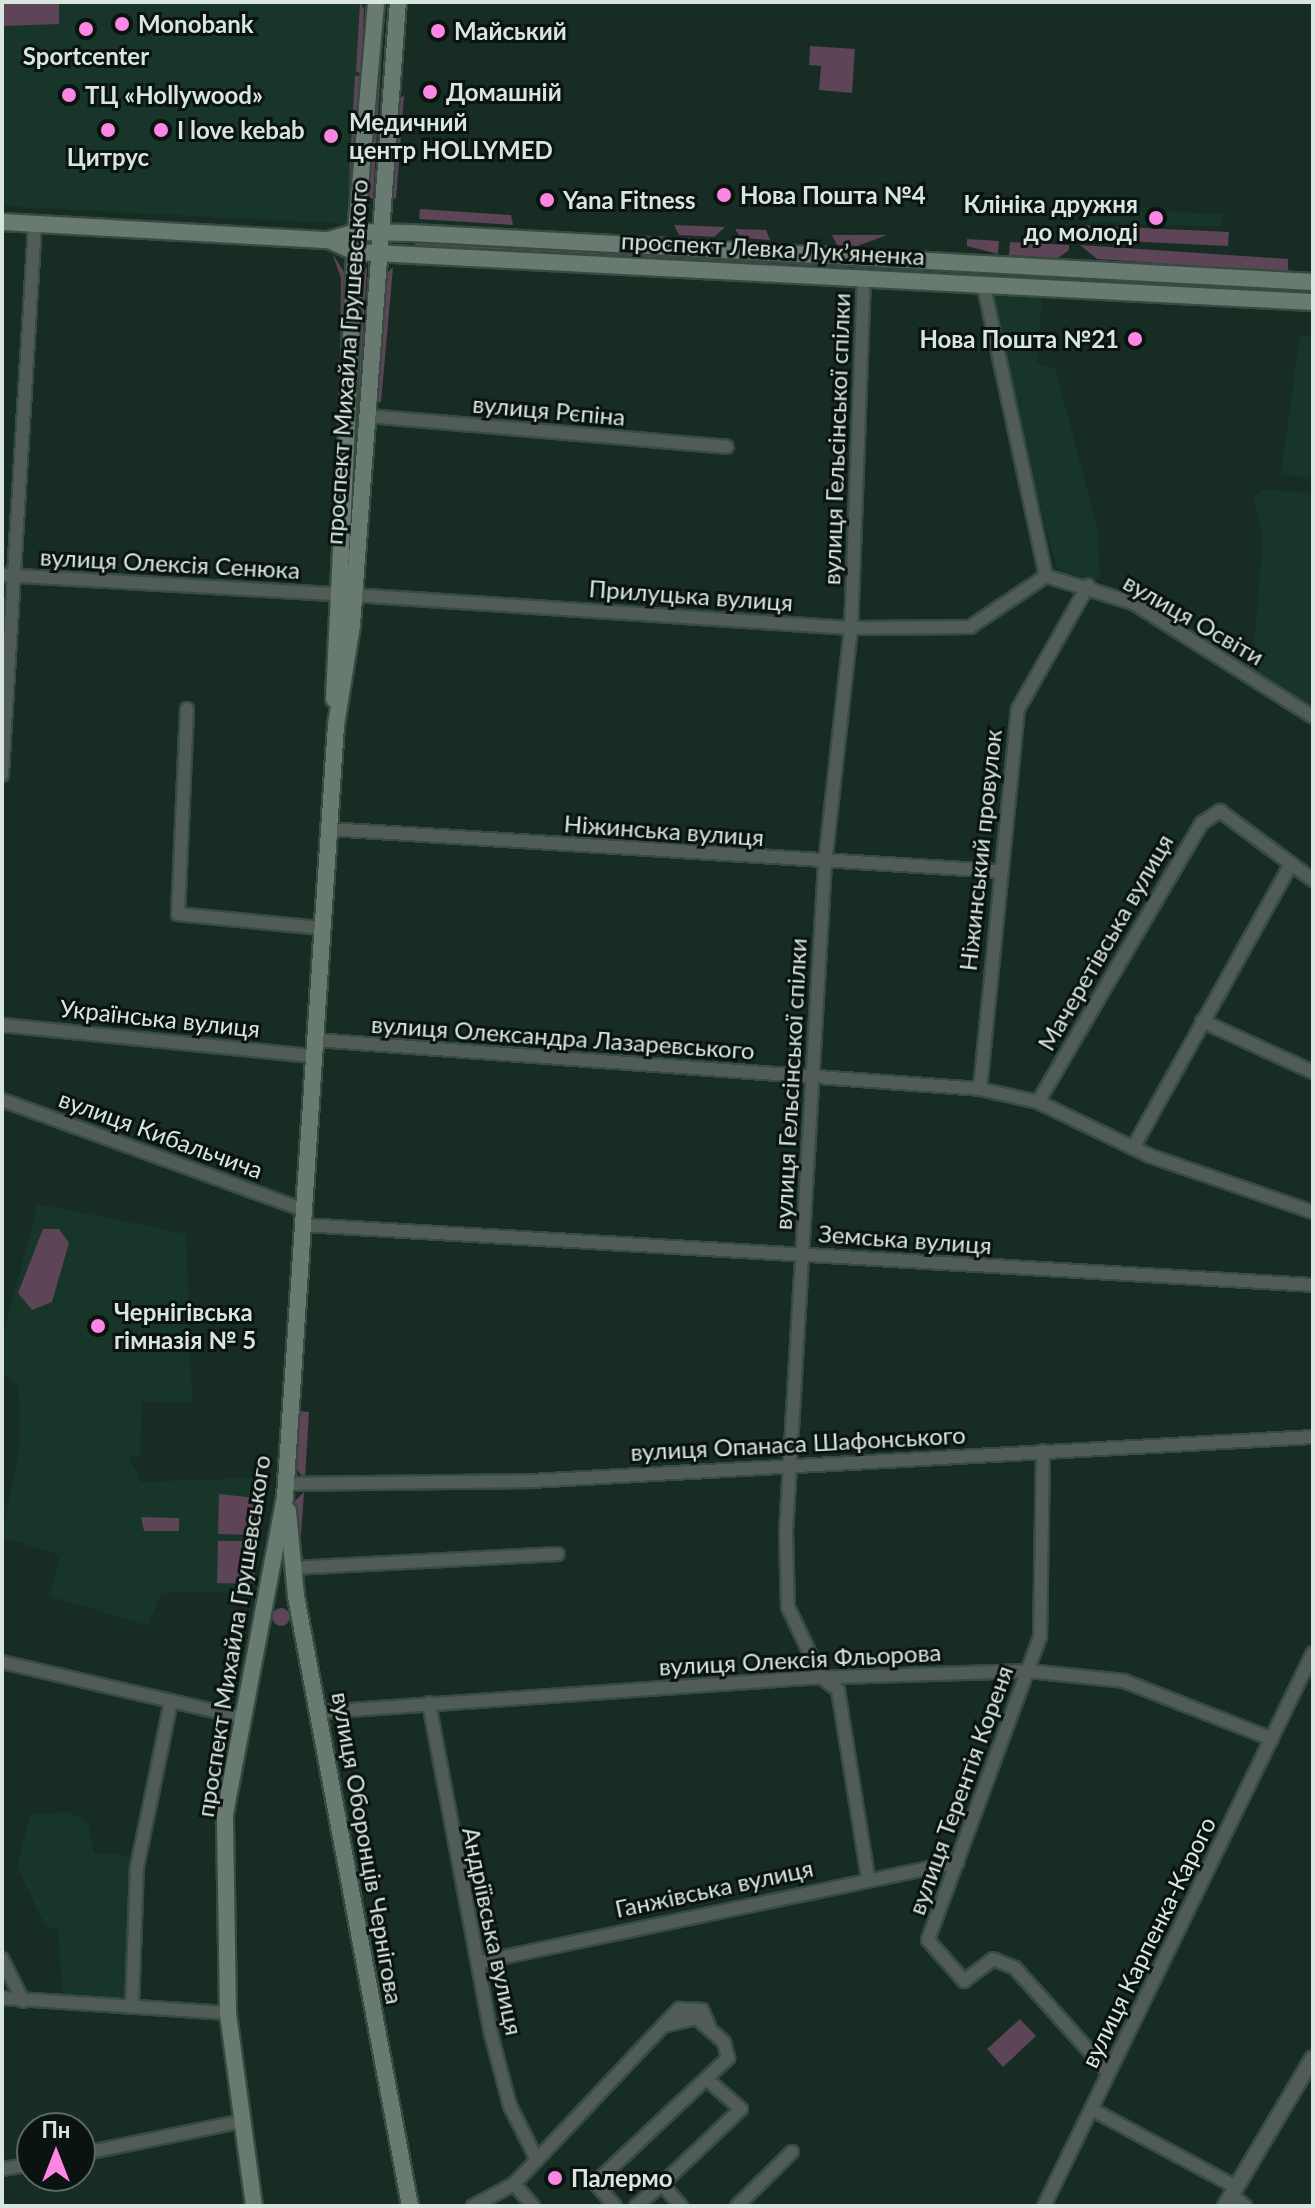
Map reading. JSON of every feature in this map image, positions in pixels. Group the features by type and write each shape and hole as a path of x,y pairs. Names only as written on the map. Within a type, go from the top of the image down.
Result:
{"main road":[{"name":"проспект Михайла Грушевського","path":"336,725 335,594 356,232 376,2"},
{"name":"проспект Михайла Грушевського","path":"254,2206 228,2013 225,1814 285,1491 328,829 336,725 353,595 398,2"},
{"name":"проспект Левка Лукʼяненка","path":"2,222 329,240 356,232 380,233 1313,282"},
{"name":"проспект Левка Лукʼяненка","path":"329,240 355,252 864,276 1313,302"},
{"path":"335,594 353,595"},
{"name":"вулиця Оборонців Чернігова","path":"285,1491 296,1596 410,2206"},
{"path":"267,1595 281,1589 296,1596"}],"street":[{"path":"2,775 8,576 35,224"},
{"name":"вулиця Гельсінської спілки","path":"864,276 851,628 825,862 790,1465 788,1607 821,1677 838,1690 868,1878"},
{"path":"983,283 1046,576"},
{"name":"вулиця Рєпіна","path":"368,416 727,447"},
{"name":"вулиця Олексія Сенюка","path":"8,576 335,594"},
{"name":"Прилуцька вулиця","path":"353,595 851,628 970,627 1046,576"},
{"name":"вулиця Освіти","path":"1046,576 1088,586 1133,603 1313,717"},
{"name":"Ніжинський провулок","path":"980,1089 997,871 1018,709 1088,586"},
{"path":"187,709 178,914 322,928"},
{"name":"Мачеретівська вулиця","path":"1038,1102 1182,847 1220,811 1289,868"},
{"name":"Ніжинська вулиця","path":"328,829 997,871"},
{"path":"1133,1148 1289,868 1313,880"},
{"path":"1202,1021 1313,1072"},
{"name":"Українська вулиця","path":"2,1025 314,1048"},
{"name":"вулиця Олександра Лазаревського","path":"314,1048 814,1076 980,1089 1038,1102 1133,1148 1313,1212"},
{"name":"вулиця Кибальчича","path":"2,1100 303,1218"},
{"name":"Земська вулиця","path":"303,1218 801,1255 1313,1285"},
{"name":"вулиця Опанаса Шафонського","path":"285,1491 531,1481 1313,1437"},
{"name":"вулиця Терентія Кореня","path":"1043,1451 1040,1637 928,1940 964,1981 993,1959 1015,1968 1108,2072"},
{"path":"293,1568 558,1554"},
{"name":"вулиця Карпенка-Карого","path":"1044,2206 1093,2110 1108,2072 1162,1975 1313,1653"},
{"path":"2,1662 241,1717"},
{"name":"вулиця Олексія Фльорова","path":"320,1712 821,1677 1028,1671 1124,1681 1272,1739"},
{"path":"132,2007 137,1867 171,1702"},
{"name":"Андріївська вулиця","path":"429,1703 510,2106 537,2160"},
{"name":"Ганжівська вулиця","path":"480,1962 868,1878 958,1862"},
{"path":"2,1959 23,2001"},
{"path":"2,1998 228,2013"},
{"path":"473,2206 514,2184 665,2027 687,2017 709,2026 729,2049 710,2082 595,2183 615,2206"},
{"path":"1231,2196 1313,2058"},
{"path":"636,2206 741,2109 710,2082"},
{"path":"1093,2110 1245,2206"},
{"path":"96,2151 243,2121"},
{"path":"737,2206 792,2152"},
{"path":"514,2184 533,2206"},
{"path":"662,2184 681,2206"}],"shaded area":[{"path":"2,2 369,2 353,224 2,206"},
{"path":"2,2 59,2 59,24 2,26"},
{"path":"360,2 364,9 361,73 356,72"},
{"path":"385,2 373,198 368,198 381,31"},
{"path":"810,46 855,49 852,93 819,90 821,66 809,65"},
{"path":"355,76 360,76 348,196"},
{"path":"404,96 396,199 390,198 399,98"},
{"path":"420,209 511,215 513,225 419,219"},
{"name":"Клініка дружня до молоді","path":"1089,209 1222,214 1222,227 1089,222"},
{"path":"674,225 725,227 714,237 679,235"},
{"path":"1080,225 1229,232 1228,246 1080,239"},
{"path":"735,229 766,230 770,240 741,238"},
{"path":"832,235 887,235 857,246 837,245"},
{"path":"967,239 999,241 998,254 967,246"},
{"path":"415,241 999,270 999,275 415,245"},
{"path":"1010,242 1069,245 1069,250 1058,258 1009,255"},
{"path":"1080,245 1288,259 1288,272 1097,259"},
{"path":"332,253 346,275 340,382 341,278"},
{"path":"393,267 381,402 376,402 385,275"},
{"path":"367,268 349,574 344,574 363,270"},
{"path":"1009,271 1287,289 1185,287"},
{"path":"983,291 1042,296 1037,363 1056,370 1097,529 1100,578 1066,575 1056,566"},
{"path":"1300,335 1313,336 1313,477 1281,475"},
{"path":"1264,490 1313,493 1313,710 1252,672 1263,537 1253,497"},
{"path":"38,1204 186,1234 192,1402 142,1401 140,1457 129,1456 141,1482 254,1478 251,1591 162,1593 147,1625 49,1596 60,1555 2,1537 20,1443 19,1387 2,1371 2,1339"},
{"path":"43,1229 59,1229 69,1243 52,1302 32,1310 18,1293"},
{"path":"300,1411 309,1412 305,1479 297,1470"},
{"path":"304,1492 299,1564 294,1502"},
{"path":"219,1494 256,1498 257,1535 218,1534"},
{"path":"141,1517 179,1518 179,1531 144,1531"},
{"path":"218,1541 258,1541 254,1584 217,1583"},
{"path":"277,1608 285,1608 290,1617 288,1624 277,1626 272,1621 272,1613"},
{"path":"68,1812 88,1823 94,1853 135,1856 132,2007 63,2002 58,1929 46,1927 17,1867 30,1815"},
{"path":"1020,2019 1036,2036 1003,2067 987,2049"}],"place":[{"name":"Monobank","path":"122,24"},
{"name":"Sportcenter","path":"86,29"},
{"name":"Майський","path":"438,31"},
{"name":"Домашній","path":"430,92"},
{"name":"ТЦ «Hollywood»","path":"69,95"},
{"name":"Цитрус","path":"108,130"},
{"name":"I love kebab","path":"161,130"},
{"name":"Медичний центр HOLLYMED","path":"331,136"},
{"name":"Нова Пошта №4","path":"724,195"},
{"name":"Yana Fitness","path":"547,200"},
{"name":"Клініка дружня до молоді","path":"1156,218"},
{"name":"Нова Пошта №21","path":"1135,339"},
{"name":"Чернігівська гімназія № 5","path":"98,1326"},
{"name":"Палермо","path":"555,2178"}]}
